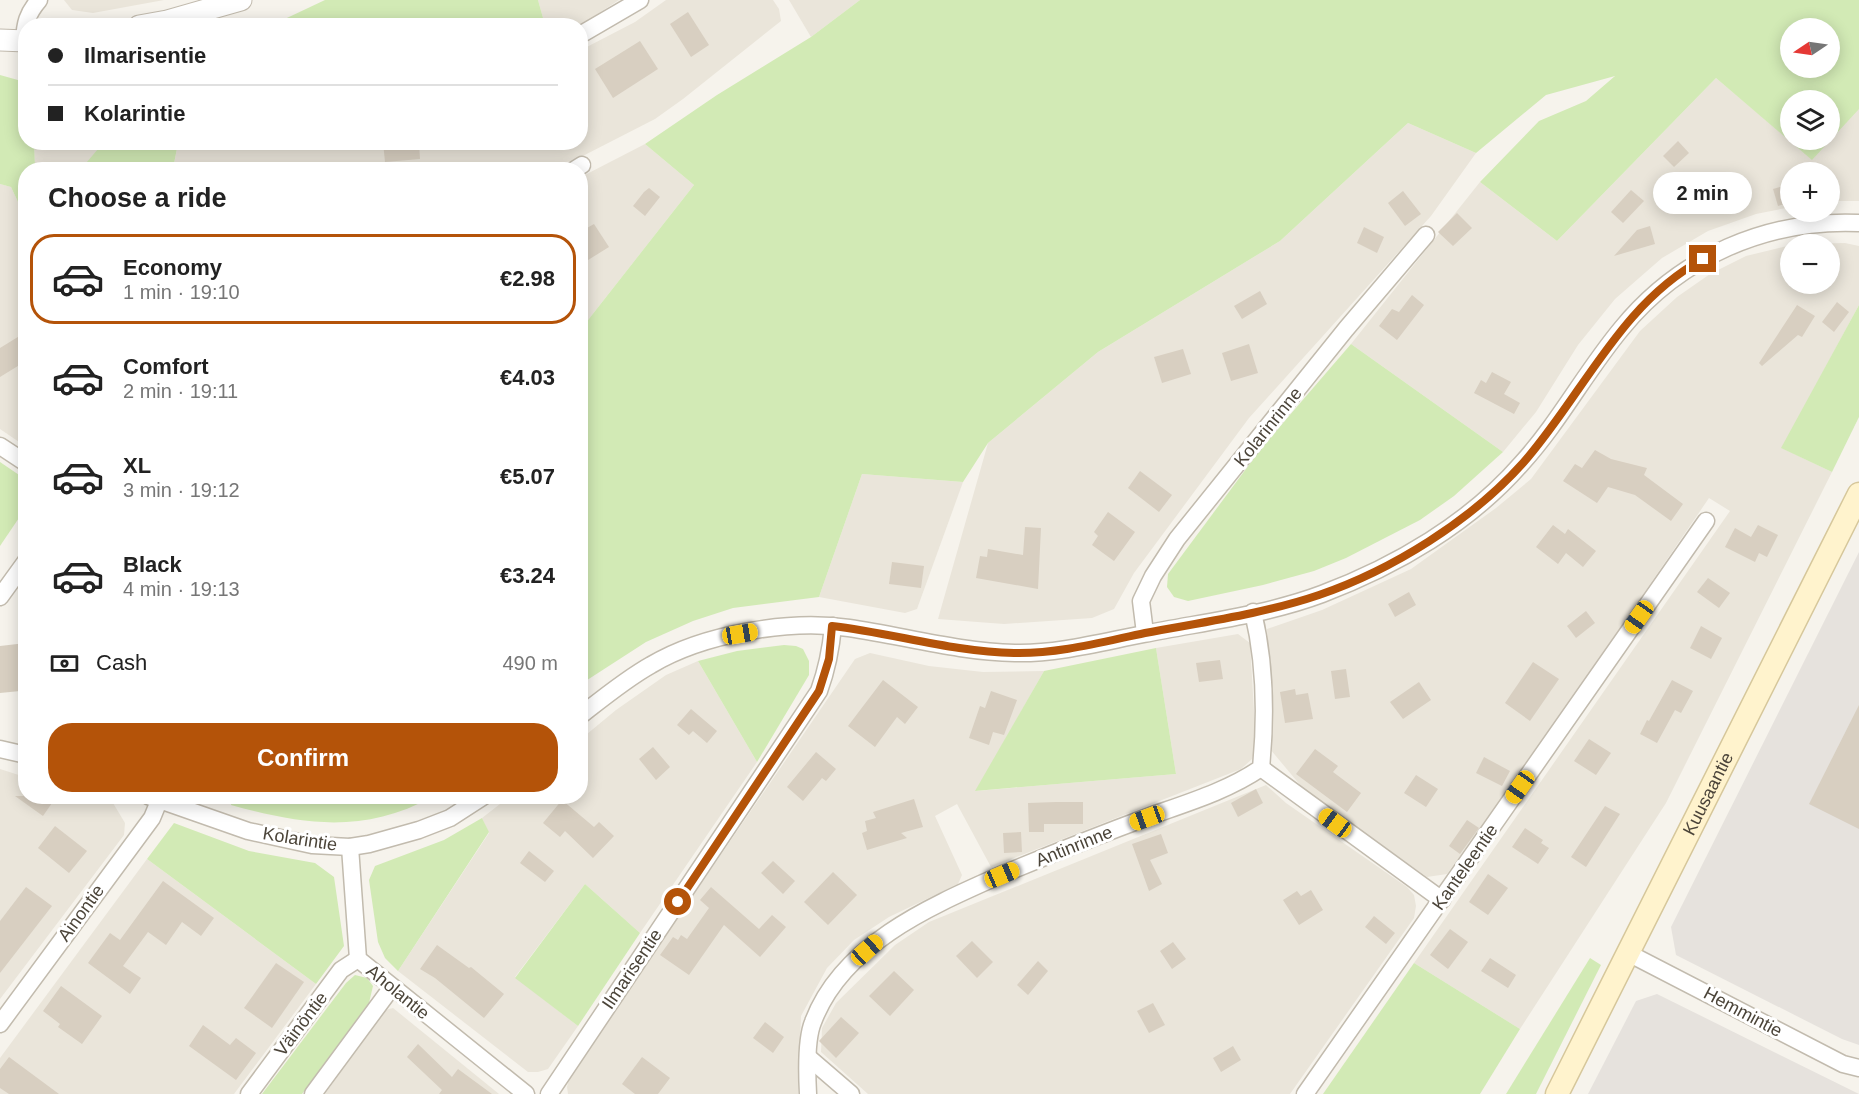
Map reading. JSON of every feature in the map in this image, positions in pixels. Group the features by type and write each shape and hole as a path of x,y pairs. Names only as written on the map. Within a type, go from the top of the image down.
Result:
{"main road":[{"name":"Kuusaantie","path":"1557,1094 1859,494"}],"street":[{"path":"27,18 39,0"},
{"path":"178,18 241,0"},
{"path":"588,30 640,0"},
{"path":"0,40 18,41"},
{"path":"588,710 653,663 690,647 774,628 832,626 920,642 1013,653 1058,649 1145,633 1253,612 1319,595 1373,572 1412,551 1461,518 1492,493 1522,464 1556,421 1635,312 1692,265 1733,244 1787,228 1835,222 1859,223"},
{"name":"Kolarinrinne","path":"1145,633 1141,601 1153,576 1177,539 1346,329 1426,235"},
{"path":"0,446 18,458"},
{"name":"Kanteleentie","path":"1305,1094 1706,521"},
{"path":"0,597 18,572"},
{"path":"1253,612 1263,684 1262,768 1442,900"},
{"name":"Ilmarisentie","path":"549,1094 819,691 831,647 832,626"},
{"path":"0,749 18,752"},
{"name":"Antinrinne","path":"808,1094 808,1057 812,1025 820,1004 832,986 879,940 908,920 944,900 1060,850 1213,793 1247,778 1262,768"},
{"name":"Ainontie","path":"0,1024 152,818 153,804"},
{"name":"Kolarintie","path":"168,804 248,831 312,844 350,847 419,830 450,818 472,804"},
{"name":"Aholantie","path":"350,847 358,959 526,1094"},
{"name":"Hemmintie","path":"1628,953 1843,1064 1859,1068"},
{"name":"Väinöntie","path":"249,1094 341,970 358,959"},
{"path":"313,1094 392,987"},
{"path":"808,1057 850,1094"}],"shaded area":[{"path":"64,0 164,0 93,13 72,10"},
{"path":"538,0 619,0 588,20 588,18 543,18"},
{"path":"666,0 773,0 779,9 781,21 655,119 573,161 174,162 177,150 588,150 588,46 635,22"},
{"path":"789,0 860,0 811,37"},
{"path":"1716,78 1780,132 1780,150 1801,150 1812,159 1820,150 1840,150 1840,127 1859,105 1859,201 1840,201 1840,162 1780,162 1780,209 1756,214 1708,231 1662,258 1615,299 1578,345 1536,412 1503,452 1351,344 1480,182 1557,241"},
{"path":"1408,123 1476,153 1431,216 1249,418 1134,573 1114,609 1092,618 1004,624 938,619 988,443 1098,352 1280,241"},
{"path":"645,144 694,185 588,320 588,173"},
{"path":"34,150 97,150 88,162 35,162"},
{"path":"0,184 11,187 18,202 18,441 0,429"},
{"path":"1840,243 1859,246 1859,305 1782,448 1832,472 1666,803 1520,1029 1414,963 1730,511 1709,498 1564,710 1447,874 1427,877 1306,792 1270,749 1267,629 1322,610 1411,569 1496,508 1531,479 1640,331 1677,297 1710,274 1746,256 1780,248 1780,294 1840,294"},
{"path":"862,474 963,482 917,609 905,613 819,597"},
{"path":"1859,552 1859,1045 1842,1039 1676,955 1671,927"},
{"path":"1238,634 1250,643 1256,745 1252,759 1241,769 991,867 957,804 935,816 962,875 958,884 889,917 854,940 827,968 801,1016 798,1094 568,1094 570,1075 855,659 870,653 929,666 983,672 1044,671 976,791 1176,774 1156,648"},
{"path":"698,661 757,762 640,933 585,884 515,977 578,1026 548,1069 528,1072 398,971 489,833 482,818 500,804 588,804 588,733 616,710 666,675"},
{"path":"0,769 18,775 18,804 114,804 125,823 124,835 0,999"},
{"path":"1266,785 1286,803 1407,887 1414,895 1416,906 1414,918 1290,1094 868,1094 821,1052 822,1028 836,1003 895,945 929,922"},
{"path":"147,859 316,984 234,1094 0,1094 0,1058"},
{"path":"1657,994 1859,1094 1588,1094 1636,1001"},
{"path":"393,1008 499,1094 325,1094 385,1010"}],"green space":[{"path":"325,0 538,0 543,18 287,18"},
{"path":"860,0 1859,0 1859,109 1840,130 1840,90 1780,90 1780,133 1716,78 1557,241 1480,182 1539,121 1586,101 1615,76 1546,95 1476,153 1408,123 1280,241 1098,352 988,443 963,482 862,474 819,597 733,608 693,621 646,642 588,679 588,320 694,185 645,144 717,95 811,37"},
{"path":"0,75 18,80 18,150 34,150 35,162 18,162 18,202 11,187 0,184"},
{"path":"97,150 177,150 174,162 87,162"},
{"path":"1800,150 1821,150 1812,160"},
{"path":"1859,305 1859,417 1832,472 1781,448"},
{"path":"1351,344 1503,452 1454,496 1420,520 1346,558 1314,571 1263,585 1188,601 1174,597 1167,587 1168,574 1263,446"},
{"path":"0,462 18,474 18,519 0,546"},
{"path":"784,645 803,649 809,661 809,675 757,762 698,661 737,651"},
{"path":"1156,648 1176,774 975,791 1044,671"},
{"path":"417,804 382,817 333,822 283,817 231,805"},
{"path":"482,818 489,832 398,971 385,958 378,942 369,880 375,866 444,840"},
{"path":"174,823 249,851 315,863 334,877 344,946 316,984 147,859"},
{"path":"585,884 640,933 578,1026 515,978"},
{"path":"1590,958 1601,965 1536,1094 1506,1094"},
{"path":"1414,963 1520,1029 1480,1094 1323,1094"},
{"path":"355,975 367,978 373,986 369,1003 302,1094 262,1094 346,983"}],"building":[{"path":"688,12 709,45 691,57 670,24"},
{"path":"640,41 658,69 613,98 595,69"},
{"path":"1678,141 1689,153 1674,167 1663,156"},
{"path":"384,150 419,150 420,159 385,162"},
{"path":"1780,187 1780,205 1778,206 1773,189"},
{"path":"649,188 660,197 645,216 633,206"},
{"path":"1631,190 1644,201 1623,223 1611,212"},
{"path":"1403,191 1421,214 1405,226 1388,203"},
{"path":"1457,213 1472,228 1453,246 1438,232"},
{"path":"594,224 609,247 588,260 588,227"},
{"path":"1650,226 1655,244 1614,256 1637,230"},
{"path":"1364,227 1384,237 1377,253 1357,243"},
{"path":"1260,291 1267,304 1242,319 1234,306"},
{"path":"1412,295 1424,305 1397,340 1379,326 1392,309 1399,312"},
{"path":"1837,302 1849,312 1834,332 1822,322"},
{"path":"1797,305 1815,316 1802,337 1798,335 1762,366 1759,363"},
{"path":"18,337 18,366 0,377 0,348"},
{"path":"1249,344 1258,373 1231,381 1222,353"},
{"path":"1183,349 1191,374 1162,383 1154,357"},
{"path":"1492,372 1511,382 1504,394 1520,403 1514,414 1474,393 1481,380 1486,383"},
{"path":"1595,450 1611,459 1647,468 1644,475 1683,504 1671,521 1635,495 1608,487 1597,503 1563,481 1575,464 1582,468"},
{"path":"1140,471 1172,495 1159,512 1128,488"},
{"path":"1108,512 1135,532 1114,561 1092,545 1098,536 1094,532"},
{"path":"1553,525 1565,534 1568,529 1596,551 1583,567 1566,553 1558,564 1536,547"},
{"path":"1758,525 1778,535 1767,557 1759,553 1755,562 1725,547 1735,528 1751,537"},
{"path":"1025,527 1041,528 1038,589 976,578 980,556 987,557 988,549 1023,555"},
{"path":"892,562 924,566 921,588 889,584"},
{"path":"1708,578 1730,593 1719,608 1697,592"},
{"path":"1409,592 1416,605 1395,617 1388,604"},
{"path":"1586,611 1595,623 1576,638 1567,626"},
{"path":"1701,626 1722,638 1711,659 1690,648"},
{"path":"18,644 18,691 0,693 0,646"},
{"path":"1220,660 1223,679 1199,682 1196,663"},
{"path":"1533,662 1559,679 1530,721 1505,703"},
{"path":"1346,669 1350,697 1335,699 1331,671"},
{"path":"883,680 918,707 905,724 897,717 875,747 848,726"},
{"path":"1672,680 1693,691 1681,713 1675,710 1657,743 1640,734"},
{"path":"1419,682 1431,700 1403,719 1390,702"},
{"path":"1295,689 1296,695 1308,693 1313,719 1285,723 1280,692"},
{"path":"991,691 1017,700 1004,735 993,732 989,745 969,738 980,706 985,708"},
{"path":"1859,705 1859,829 1809,804"},
{"path":"691,709 717,731 707,743 693,731 689,735 677,725"},
{"path":"1589,739 1611,753 1596,775 1574,761"},
{"path":"653,747 670,767 656,780 639,759"},
{"path":"1315,749 1338,766 1333,772 1361,793 1347,812 1296,774"},
{"path":"816,752 836,769 826,781 822,778 803,801 787,787"},
{"path":"1484,757 1510,771 1502,786 1476,773"},
{"path":"1416,775 1438,789 1426,807 1404,793"},
{"path":"1256,789 1263,803 1238,817 1231,803"},
{"path":"914,799 923,827 901,833 907,838 867,850 862,833 867,831 865,821 876,818 873,812"},
{"path":"1083,802 1083,824 1044,824 1044,832 1029,832 1028,803"},
{"path":"26,804 51,804 43,816"},
{"path":"559,804 567,804 594,827 599,822 614,836 593,858 565,831 560,837 543,823"},
{"path":"1605,806 1620,814 1586,867 1571,857"},
{"path":"1467,820 1479,828 1460,854 1449,846"},
{"path":"55,826 87,851 69,873 38,848"},
{"path":"1525,828 1543,840 1541,843 1549,848 1538,864 1512,847"},
{"path":"1021,832 1022,852 1004,853 1003,833"},
{"path":"1161,834 1168,853 1150,860 1162,884 1149,891 1132,844"},
{"path":"529,851 554,871 545,882 520,863"},
{"path":"773,861 795,881 783,894 761,873"},
{"path":"833,872 857,895 828,925 804,902"},
{"path":"1488,874 1508,888 1488,915 1469,902"},
{"path":"163,881 214,918 201,936 182,922 166,945 148,932 123,966 141,978 130,994 88,963 110,933 120,940"},
{"path":"26,887 52,906 0,973 0,921"},
{"path":"711,887 759,929 772,915 786,927 760,957 724,925 689,975 660,955 673,937 678,940 681,935 687,939 709,908 700,900"},
{"path":"1311,890 1323,910 1299,925 1283,900 1297,891 1301,896"},
{"path":"1374,916 1395,933 1386,944 1365,927"},
{"path":"1450,929 1468,942 1448,969 1430,955"},
{"path":"972,941 993,962 977,978 956,956"},
{"path":"1173,942 1186,959 1172,969 1160,951"},
{"path":"437,945 469,968 471,967 504,994 484,1018 435,978 420,969"},
{"path":"1490,958 1516,975 1508,988 1481,971"},
{"path":"1038,961 1048,971 1028,995 1017,985"},
{"path":"276,963 304,982 272,1028 244,1008"},
{"path":"894,971 914,990 890,1016 869,996"},
{"path":"61,986 102,1016 82,1044 58,1027 60,1024 43,1011"},
{"path":"1153,1003 1165,1025 1149,1033 1137,1011"},
{"path":"841,1017 859,1033 836,1058 819,1041"},
{"path":"765,1022 784,1037 773,1053 753,1038"},
{"path":"203,1025 230,1045 236,1038 256,1053 236,1080 189,1046"},
{"path":"418,1044 452,1077 458,1069 492,1094 439,1094 442,1090 407,1057"},
{"path":"1233,1046 1241,1060 1221,1072 1213,1058"},
{"path":"9,1057 59,1094 9,1094 0,1088 0,1069"},
{"path":"642,1057 670,1078 658,1094 635,1094 622,1084"}],"route":[{"path":"678,902 819,691 829,659 832,626 984,651 1037,652 1239,616 1319,595 1352,582 1383,568 1441,533 1492,493 1522,464 1539,443 1635,312 1675,277 1703,259"}]}
